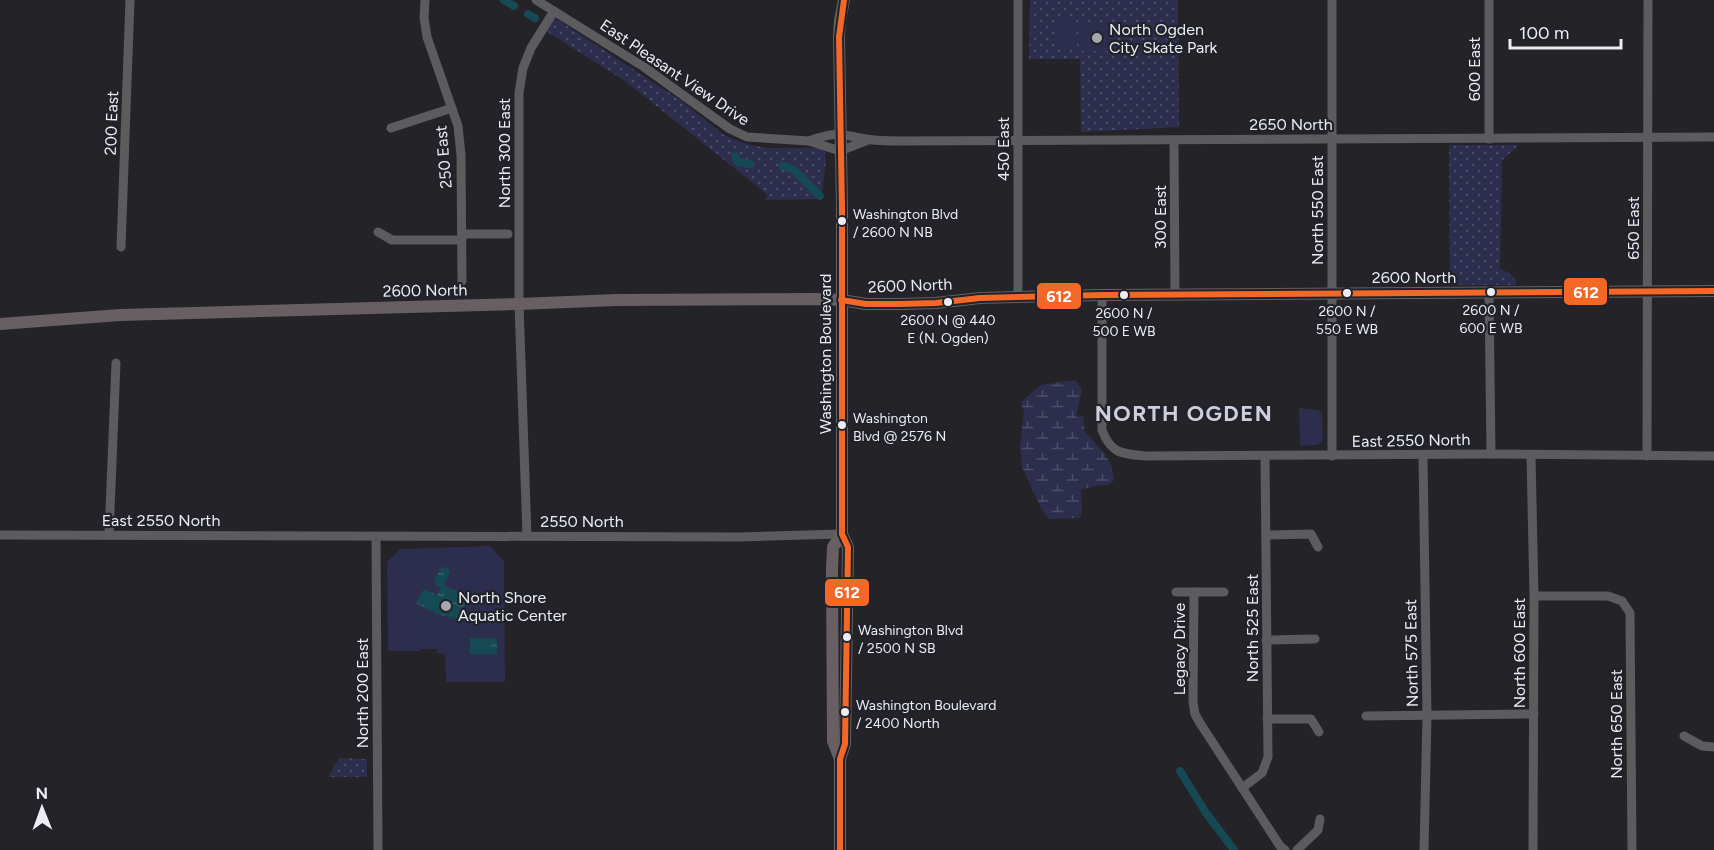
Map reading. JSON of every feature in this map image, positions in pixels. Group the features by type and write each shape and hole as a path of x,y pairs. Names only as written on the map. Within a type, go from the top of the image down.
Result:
{"main road":[{"path":"836,0 840,21"},
{"path":"840,21 844,0"},
{"name":"Washington Boulevard","path":"840,21 842,534 848,547 845,744 840,759"},
{"name":"2600 North","path":"0,324 120,315 616,300 841,300 866,304 899,304 980,298 1102,295 1714,291"},
{"path":"840,850 840,759 833,741 832,611 833,547 842,534"}],"street":[{"name":"200 East","path":"121,247 130,0"},
{"name":"250 East","path":"425,0 424,18 427,37 458,126 461,155 462,280"},
{"name":"East Pleasant View Drive","path":"536,0 644,67 729,129 747,137 809,141 840,151"},
{"name":"450 East","path":"1018,0 1018,297"},
{"name":"North 550 East","path":"1332,0 1332,456"},
{"name":"600 East","path":"1489,0 1489,139"},
{"name":"650 East","path":"1647,456 1648,0"},
{"name":"North 300 East","path":"527,536 519,304 519,93 523,68 531,48 554,11"},
{"path":"391,128 452,108"},
{"path":"809,141 840,133"},
{"name":"2650 North","path":"840,133 868,140 1018,141 1714,137"},
{"name":"2650 North","path":"840,151 868,140"},
{"name":"300 East","path":"1174,140 1175,295"},
{"path":"378,232 392,240 508,234"},
{"path":"1489,293 1491,454"},
{"name":"East 2550 North","path":"1102,295 1102,430 1111,447 1124,455 1714,456"},
{"path":"109,535 116,363"},
{"name":"North 525 East","path":"1242,788 1262,773 1268,757 1265,456"},
{"name":"North 575 East","path":"1423,456 1427,715 1424,850"},
{"name":"North 600 East","path":"1531,456 1534,596 1533,850"},
{"name":"2550 North","path":"322,536 740,537 842,534"},
{"path":"1266,535 1311,534 1318,547"},
{"name":"East 2550 North","path":"0,535 322,536"},
{"name":"North 200 East","path":"376,536 378,850"},
{"path":"1176,592 1224,592"},
{"name":"Legacy Drive","path":"1194,592 1193,702 1195,710 1200,723 1284,850"},
{"name":"North 650 East","path":"1534,596 1608,596 1622,601 1630,613 1632,850"},
{"path":"1266,640 1315,639"},
{"path":"1366,716 1534,714"},
{"path":"1267,719 1311,719 1319,732"},
{"path":"1684,736 1702,746 1714,747"},
{"path":"1297,850 1318,830 1320,819"}],"green space":[{"path":"1030,0 1178,0 1179,127 1081,132 1080,59 1029,59"},
{"path":"1055,16 1076,16 1077,47 1055,48"},
{"path":"555,18 680,100 724,135 746,144 767,148 824,150 826,161 821,199 765,200 768,195 625,81 546,31"},
{"name":"North Ogden City Skate Park","path":"1082,25 1112,25 1112,51 1082,51"},
{"path":"1449,145 1519,145 1502,160 1500,268 1513,276 1517,285 1450,285"},
{"path":"1075,380 1082,389 1076,417 1083,416 1085,432 1111,464 1114,480 1109,485 1098,485 1081,490 1080,518 1049,519 1041,508 1022,467 1020,446 1024,410 1021,402 1041,385"},
{"path":"1299,408 1318,410 1322,413 1323,440 1318,445 1300,446"},
{"name":"North Shore Aquatic Center","path":"490,546 504,561 505,682 446,682 445,654 437,653 437,649 388,651 387,562 400,549"},
{"path":"341,758 367,759 367,777 328,777"}],"water":[{"path":"444,567 450,572 444,586 470,593 472,600 465,600 464,620 439,614 416,603 424,589 437,595 441,587 436,586 434,580"},
{"path":"470,638 497,638 497,654 470,654"}],"waterway":[{"path":"504,0 514,6"},
{"path":"528,14 535,18"},
{"path":"735,156 738,162 750,164"},
{"path":"783,166 793,169 820,196"},
{"path":"1180,771 1206,813 1234,850"}],"transit line":[{"name":"612","path":"840,850 840,759 845,744 848,547 842,534 842,209 839,37 844,0"},
{"name":"612","path":"841,300 866,304 899,304 980,298 1102,295 1714,291"}],"place":[{"name":"North Ogden City Skate Park","path":"1097,38"},
{"name":"Washington Blvd / 2600 N NB","path":"842,221"},
{"name":"2600 N / 600 E WB","path":"1491,292"},
{"name":"2600 N / 550 E WB","path":"1347,293"},
{"name":"2600 N / 500 E WB","path":"1124,295"},
{"name":"2600 N @ 440 E (N. Ogden)","path":"948,302"},
{"name":"Washington Blvd @ 2576 N","path":"842,425"},
{"name":"North Shore Aquatic Center","path":"446,606"},
{"name":"Washington Blvd / 2500 N SB","path":"847,637"},
{"name":"Washington Boulevard / 2400 North","path":"845,712"}],"district":[{"name":"NORTH OGDEN","path":"1184,413"}]}
